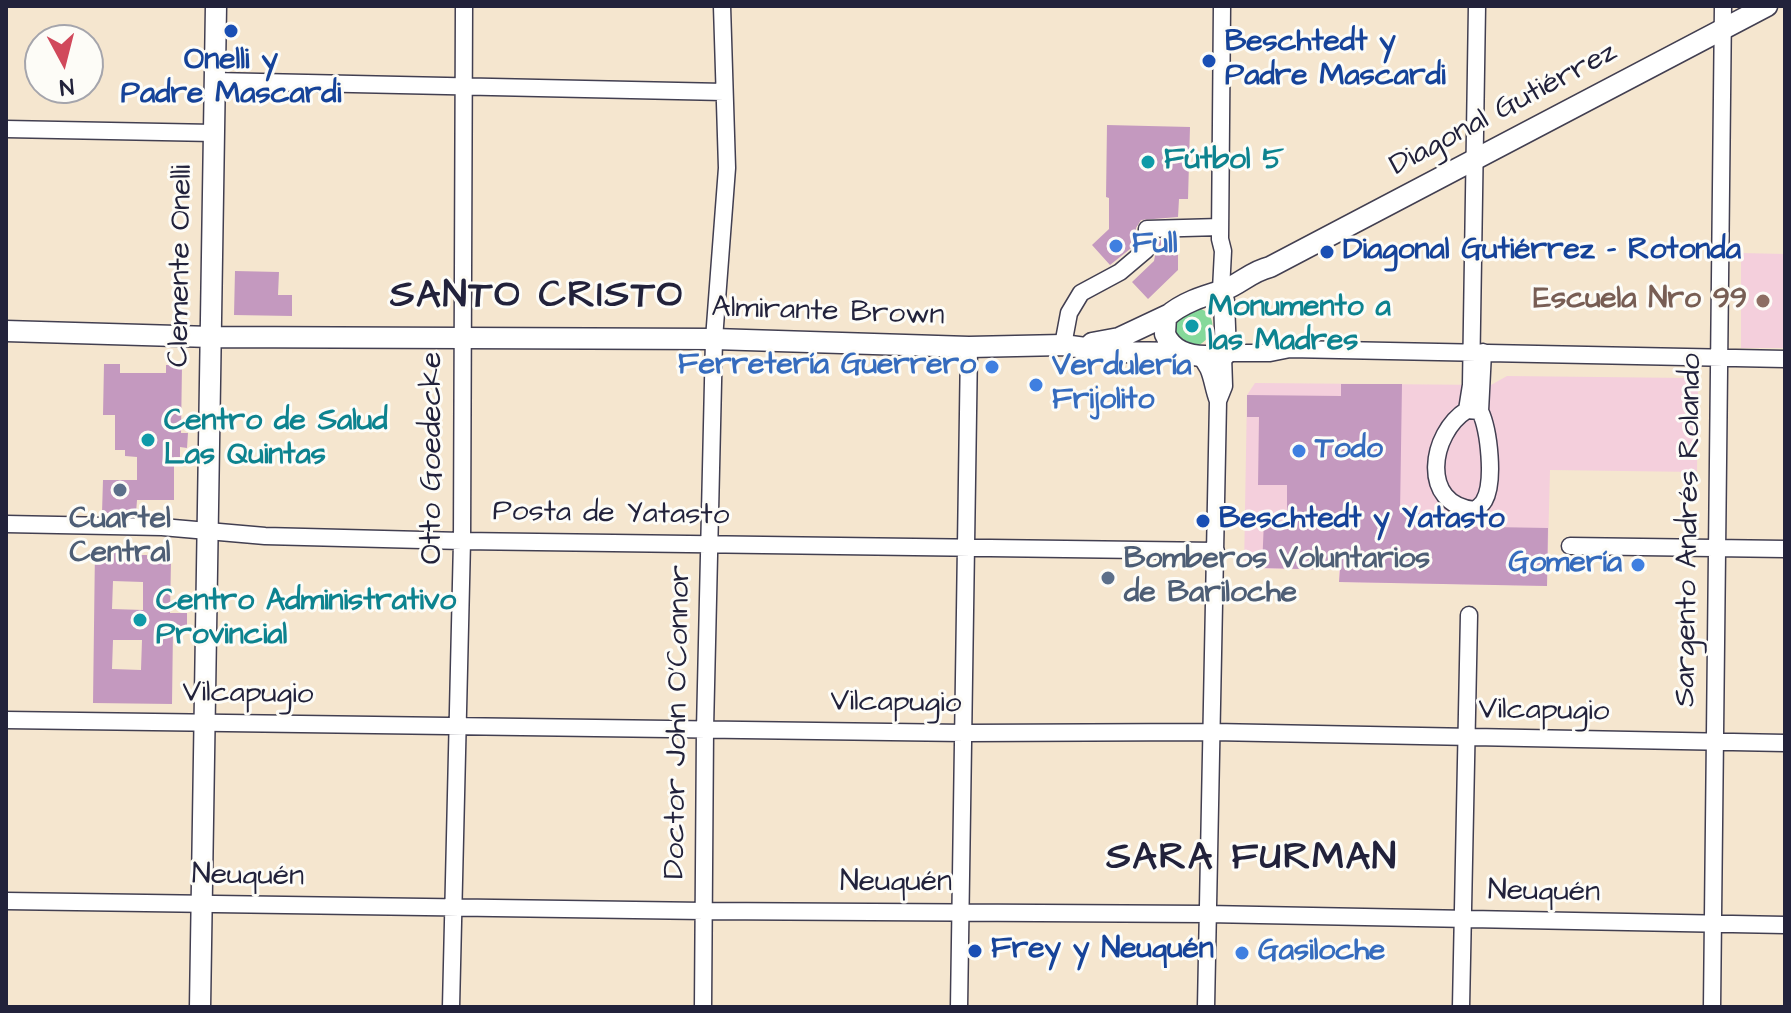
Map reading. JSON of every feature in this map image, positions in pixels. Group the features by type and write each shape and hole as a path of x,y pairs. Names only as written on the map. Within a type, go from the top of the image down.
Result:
{"main road":[{"name":"Clemente Onelli","path":"200,1007 216,6"},
{"name":"Diagonal Gutiérrez","path":"1195,298 1222,294 1767,6"},
{"path":"1222,294 1225,354"},
{"name":"Almirante Brown","path":"1068,346 1119,338 1170,314 1195,298"},
{"path":"1170,314 1165,322 1165,334 1172,346 1190,354"},
{"name":"Almirante Brown","path":"6,331 211,337 714,339 969,347 1068,346 1115,352 1225,354"}],"street":[{"name":"Otto Goedecke","path":"451,1007 462,541 464,6"},
{"name":"Doctor John O'Connor","path":"703,1007 705,729 714,339 727,168 722,6"},
{"path":"1222,6 1222,294"},
{"path":"1473,411 1477,352 1472,160 1477,6"},
{"name":"Sargento Andrés Rolando","path":"1712,1007 1723,6"},
{"path":"214,81 724,92"},
{"path":"6,129 214,133"},
{"path":"1068,346 1069,313 1075,301 1081,293 1120,272 1146,250 1147,229 1220,233"},
{"path":"1195,298 1212,277 1214,252 1220,233"},
{"path":"1226,332 1237,342 1270,343 1290,349"},
{"path":"959,1007 969,347"},
{"path":"1206,1007 1218,401 1224,386 1225,354 1270,353 1290,349 1785,359"},
{"path":"1190,354 1211,371 1212,386 1218,401"},
{"path":"1473,411 1486,423 1489,481 1484,502 1475,510 1460,509 1444,498 1435,477 1439,451 1454,418 1473,411"},
{"name":"Posta de Yatasto","path":"6,524 462,541 1216,551"},
{"path":"1570,546 1785,549"},
{"path":"1461,1007 1469,615"},
{"name":"Vilcapugio","path":"6,720 964,733 1213,732 1785,743"},
{"name":"Neuquén","path":"6,901 704,911 1207,914 1785,925"}],"shaded area":[{"name":"Escuela Nro 99","path":"1741,253 1785,254 1785,348 1741,348"},
{"path":"1507,376 1689,378 1698,390 1697,472 1550,470 1547,586 1339,582 1339,570 1244,568 1247,395 1255,383 1491,385"}],"green space":[{"path":"1197,307 1212,320 1211,332 1197,346 1183,344 1172,329 1174,320"}],"building":[{"name":"Fútbol 5","path":"1107,125 1190,127 1188,199 1179,199 1178,217 1141,220 1136,228 1135,245 1110,265 1092,245 1109,229"},
{"path":"1178,239 1178,270 1148,299 1132,282 1154,261 1158,240"},
{"path":"235,271 279,272 278,295 292,295 292,316 234,315"},
{"path":"104,364 120,364 120,373 166,373 166,365 182,365 181,433 188,433 187,448 180,447 180,457 174,457 174,500 137,500 136,513 102,513 103,480 137,480 137,457 125,456 125,450 115,450 115,415 103,415"},
{"path":"1341,384 1402,384 1400,513 1434,513 1434,526 1548,528 1547,586 1339,582 1340,570 1262,568 1264,520 1287,521 1287,485 1258,485 1259,417 1247,417 1247,395 1341,396"},
{"name":"Centro Administrativo Provincial","path":"95,549 125,549 125,555 171,560 170,613 187,613 187,628 173,628 172,704 93,703","holes":["113,581 143,582 143,610 112,609","113,640 142,640 141,670 112,669"]}],"place":[{"name":"Onelli y Padre Mascardi","path":"231,31"},
{"name":"Beschtedt y Padre Mascardi","path":"1209,61"},
{"name":"Fútbol 5","path":"1148,162"},
{"name":"Full","path":"1116,246"},
{"name":"Diagonal Gutiérrez - Rotonda","path":"1327,252"},
{"name":"Escuela Nro 99","path":"1763,301"},
{"name":"Monumento a las Madres","path":"1192,326"},
{"name":"Ferretería Guerrero","path":"992,367"},
{"name":"Verdulería Frijolito","path":"1036,385"},
{"name":"Centro de Salud Las Quintas","path":"148,440"},
{"name":"Todo","path":"1299,451"},
{"name":"Cuartel Central","path":"120,490"},
{"name":"Beschtedt y Yatasto","path":"1203,521"},
{"name":"Gomería","path":"1638,565"},
{"name":"Bomberos Voluntarios de Bariloche","path":"1108,578"},
{"name":"Centro Administrativo Provincial","path":"140,620"},
{"name":"Frey y Neuquén","path":"975,951"},
{"name":"Gasiloche","path":"1242,953"}],"district":[{"name":"SANTO CRISTO","path":"537,298"},
{"name":"SARA FURMAN","path":"1252,860"}]}
